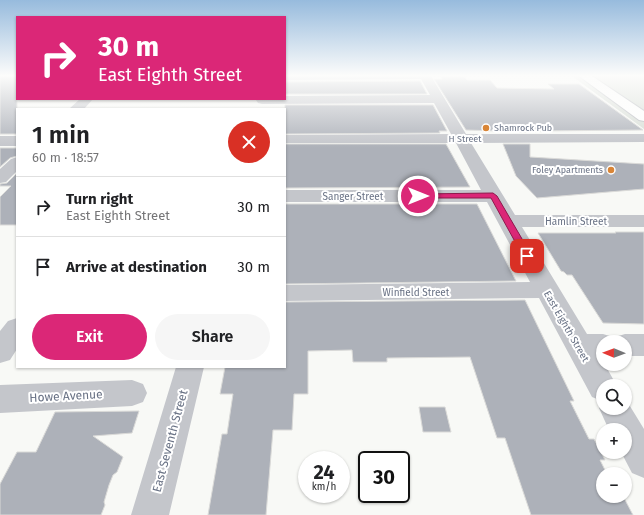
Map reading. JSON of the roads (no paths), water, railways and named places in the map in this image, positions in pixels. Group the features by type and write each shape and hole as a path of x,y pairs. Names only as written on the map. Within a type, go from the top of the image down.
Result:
{"main road":[{"path":"620,100 644,117"}],"street":[{"path":"77,108 86,100"},
{"path":"261,103 393,100"},
{"name":"East Eighth Street","path":"440,100 547,290 591,345 600,379"},
{"name":"H Street","path":"286,139 644,138"},
{"path":"0,141 16,141"},
{"path":"0,178 16,163"},
{"name":"Sanger Street","path":"286,196 493,196"},
{"name":"Hamlin Street","path":"508,221 644,221"},
{"name":"Winfield Street","path":"286,293 547,290"},
{"path":"0,352 16,329"},
{"path":"632,345 644,345"},
{"name":"East Seventh Street","path":"150,515 190,368"},
{"name":"Howe Avenue","path":"0,399 132,393"},
{"path":"618,415 644,461"}],"place":[{"name":"Shamrock Pub","path":"486,128"},
{"name":"Foley Apartments","path":"611,170"}]}
